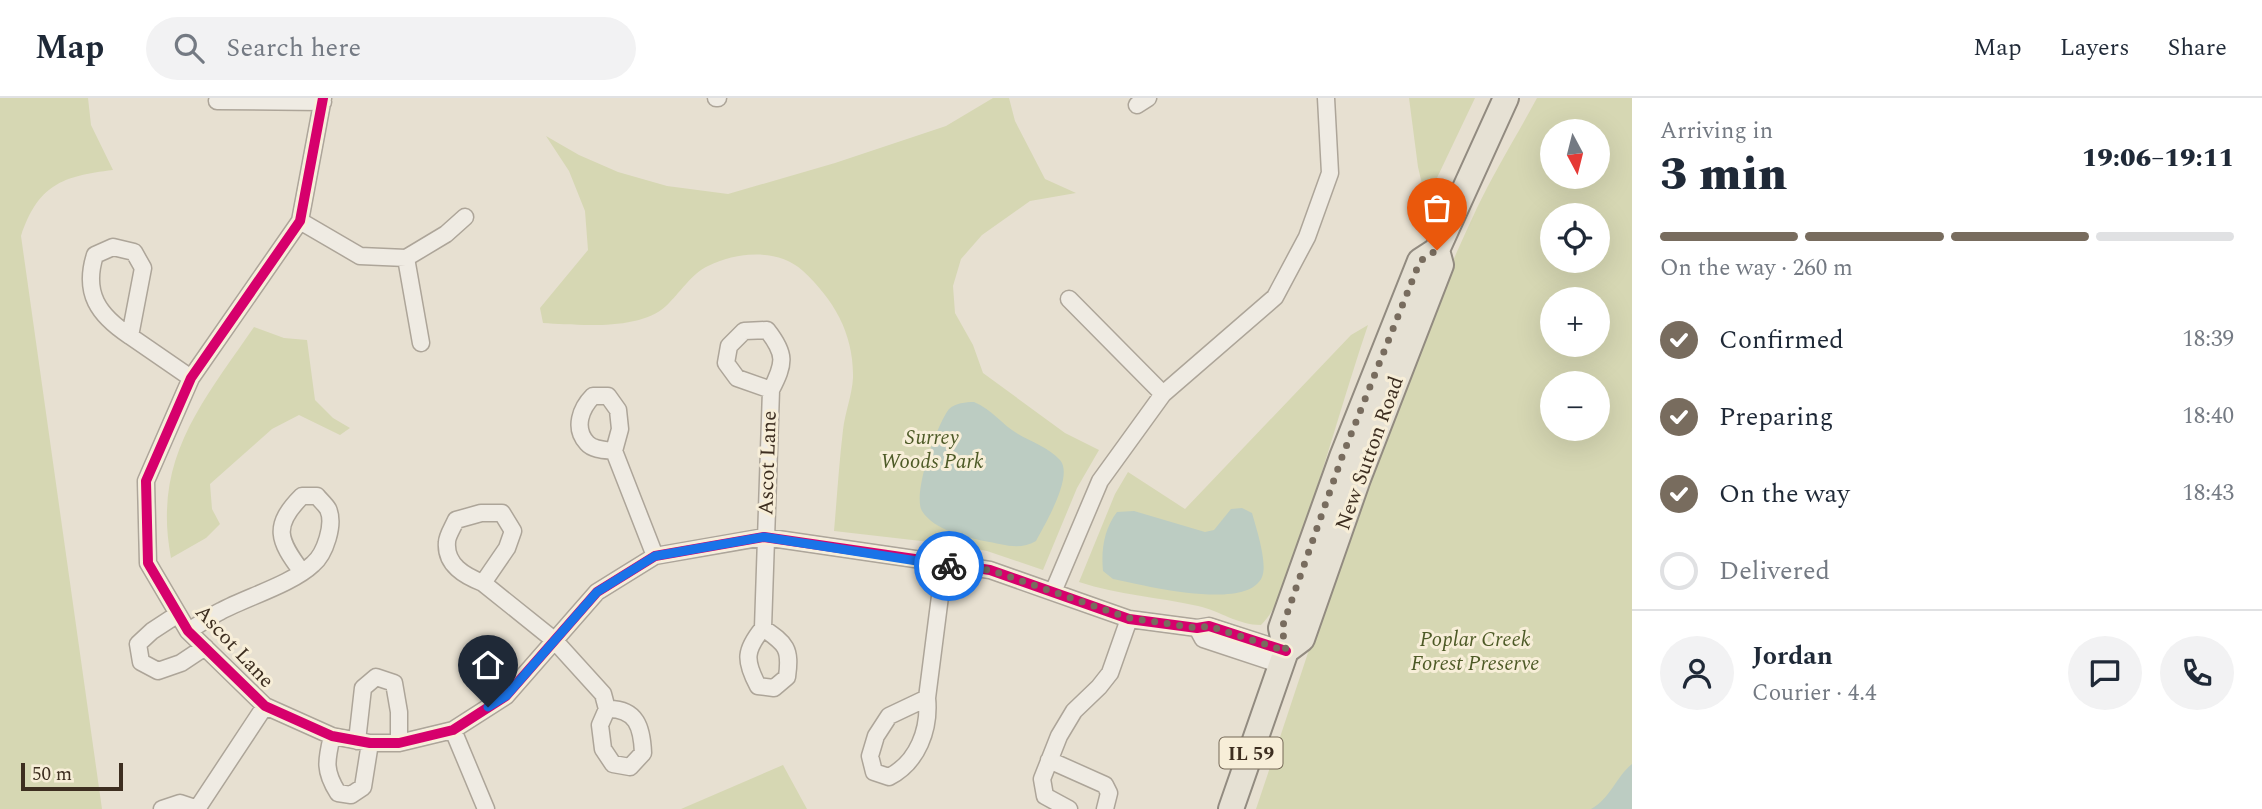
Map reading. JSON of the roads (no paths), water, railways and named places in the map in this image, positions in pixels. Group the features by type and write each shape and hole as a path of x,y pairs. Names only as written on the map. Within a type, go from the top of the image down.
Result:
{"main road":[{"name":"New Sutton Road","path":"1231,809 1284,658 1302,639 1363,467 1441,265 1437,250 1506,98"}],"street":[{"path":"1053,592 1100,481 1163,394 1275,297 1307,237 1330,173 1326,98"},
{"path":"217,100 323,100"},
{"name":"Ascot Lane","path":"323,100 300,221 191,378 146,481 148,563 188,631 265,706 332,736 363,742 399,743 453,730 506,696 597,592 655,556 764,537 990,570 1129,618 1197,628 1209,626 1284,658"},
{"path":"300,221 360,256 406,258 446,234 465,217"},
{"path":"130,335 143,268 134,251 113,247 95,255 89,273 94,300 105,317 130,335 191,378"},
{"path":"406,258 421,344"},
{"path":"1069,299 1163,394"},
{"name":"Ascot Lane","path":"763,628 771,390"},
{"path":"614,451 655,556"},
{"path":"483,583 507,548 513,531 502,513 481,513 456,520 447,542 452,563 464,576 483,583 554,640 603,694 607,709"},
{"path":"928,698 889,716 876,736 870,756 874,772 889,777 901,771 925,736 944,565"},
{"name":"Ascot Lane","path":"188,631 219,612 302,572"},
{"name":"Ascot Lane","path":"178,614 138,644 141,662 158,671 181,663 205,647"},
{"path":"1069,809 1051,801 1042,790 1042,779 1059,736 1074,710 1110,673 1129,618"},
{"path":"332,736 327,757 328,776 338,793 351,795 363,787 369,765 363,742 363,688 376,677 394,683 399,712 399,743"},
{"name":"Ascot Lane","path":"162,809 180,803 197,809 265,706"},
{"path":"453,730 486,809"},
{"path":"1049,760 1105,785 1109,793 1105,809"}],"park label":[{"name":"Surrey Woods Park","path":"932,449"},
{"name":"Poplar Creek Forest Preserve","path":"1475,651"}]}
